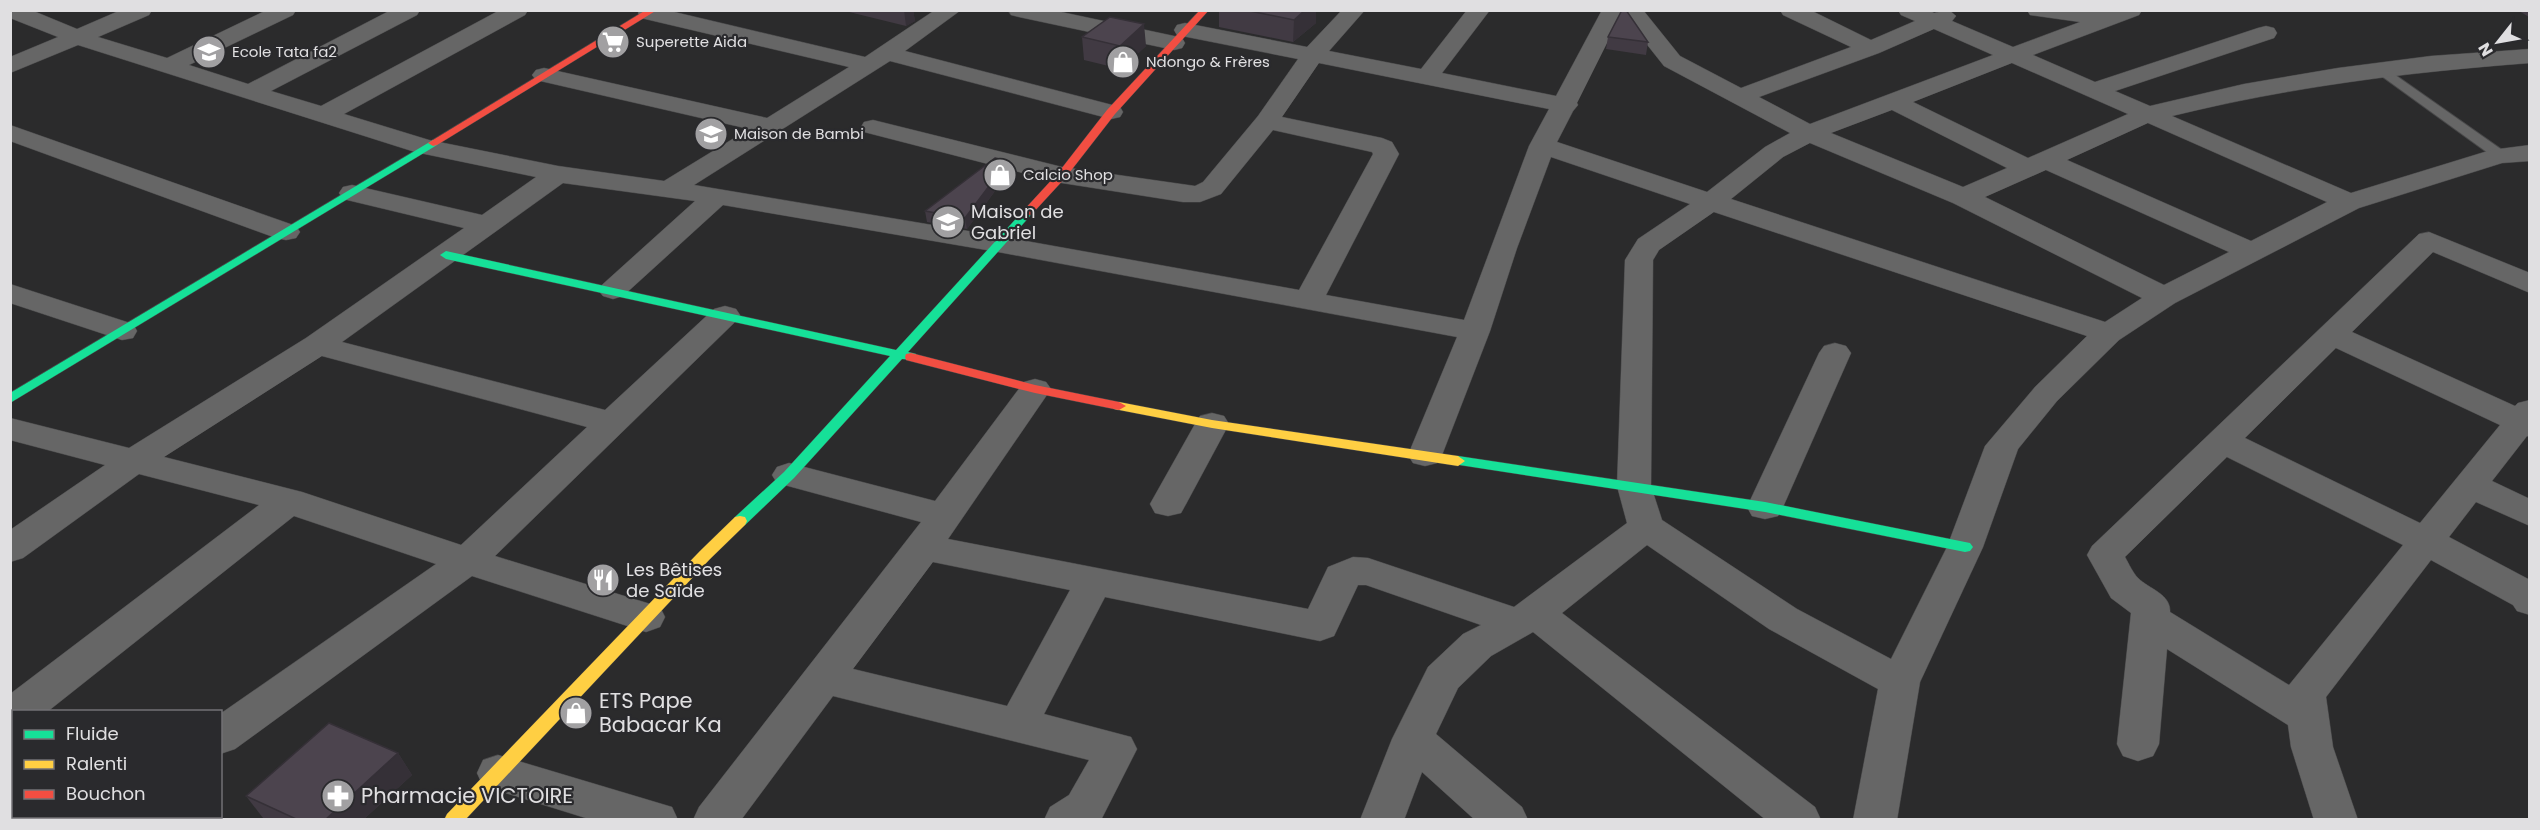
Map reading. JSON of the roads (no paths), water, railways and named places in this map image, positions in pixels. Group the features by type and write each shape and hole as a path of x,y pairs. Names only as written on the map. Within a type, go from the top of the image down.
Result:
{"street":[{"path":"11,10 79,38 424,147 558,174 717,196 998,244 1475,331"},
{"path":"13,63 79,38 141,10"},
{"path":"169,66 285,10"},
{"path":"252,91 409,10"},
{"path":"325,114 517,10"},
{"path":"669,189 877,59 950,10"},
{"path":"1019,10 1428,76 1566,105"},
{"path":"453,819 705,555 789,475 1062,175 1111,112 1205,10"},
{"path":"873,127 1062,175 1183,194 1200,194 1212,188 1267,121 1312,56 1354,10"},
{"path":"1428,76 1479,10"},
{"path":"1425,455 1475,331 1503,248 1542,146 1566,105 1613,10"},
{"path":"1631,10 1672,61 1809,133 1963,197 2164,297"},
{"path":"1791,10 1871,48"},
{"path":"1740,96 1871,48 1919,16 1963,10"},
{"path":"2038,10 2121,14"},
{"path":"10,399 651,12 877,59 1111,112"},
{"path":"1900,682 1783,619 1646,527 1635,486 1639,260 1648,245 1712,201 1774,152 1809,133 2121,14"},
{"path":"1919,16 2095,90 2349,202"},
{"path":"2095,90 2266,33"},
{"path":"1963,197 2149,114 2244,91 2381,69 2529,56"},
{"path":"544,75 770,126"},
{"path":"1893,101 2037,164 2251,252"},
{"path":"1267,121 1373,143 1383,147 1386,154 1309,299"},
{"path":"10,132 286,232"},
{"path":"1542,146 2108,333"},
{"path":"1875,819 1900,682 1965,547 2002,446 2046,394 2108,333 2164,297 2349,202 2500,155 2529,153"},
{"path":"10,549 135,460 317,345 558,174"},
{"path":"351,193 488,225"},
{"path":"613,290 717,196"},
{"path":"2138,744 2151,607 2124,588 2105,555 2429,240 2525,279"},
{"path":"446,255 898,354 1035,389 1212,424 1765,507 1965,547"},
{"path":"10,293 122,332"},
{"path":"222,736 467,561 724,315"},
{"path":"2332,335 2526,419 2470,485 2305,694 2312,747 2336,819"},
{"path":"317,345 612,423"},
{"path":"1765,507 1834,353"},
{"path":"714,819 824,678 1035,389"},
{"path":"1168,504 1212,424"},
{"path":"10,429 289,501 467,561 646,617"},
{"path":"2223,441 2426,541 2526,595 2529,601"},
{"path":"789,475 933,531 1094,581 1320,626 1341,577 1353,571 1525,618 1799,819"},
{"path":"2470,485 2529,514"},
{"path":"18,710 289,501"},
{"path":"1382,819 1413,739 1442,678 1477,645 1525,618 1646,527"},
{"path":"1017,726 1094,581"},
{"path":"2150,619 2307,716"},
{"path":"824,678 1116,749 1085,808 1066,819"},
{"path":"1413,739 1506,819"},
{"path":"498,772 656,819"}],"lane":[{"path":"2381,69 2500,155"}],"place":[{"name":"Superette Aida","path":"613,42"},
{"name":"Ecole Tata fa2","path":"209,52"},
{"name":"Ndongo & Frères","path":"1123,62"},
{"name":"Maison de Bambi","path":"711,134"},
{"name":"Calcio Shop","path":"1000,175"},
{"name":"Maison de Gabriel","path":"948,222"},
{"name":"Les Bêtises de Saïde","path":"603,580"},
{"name":"ETS Pape Babacar Ka","path":"576,713"},
{"name":"Pharmacie VICTOIRE","path":"338,796"}]}
